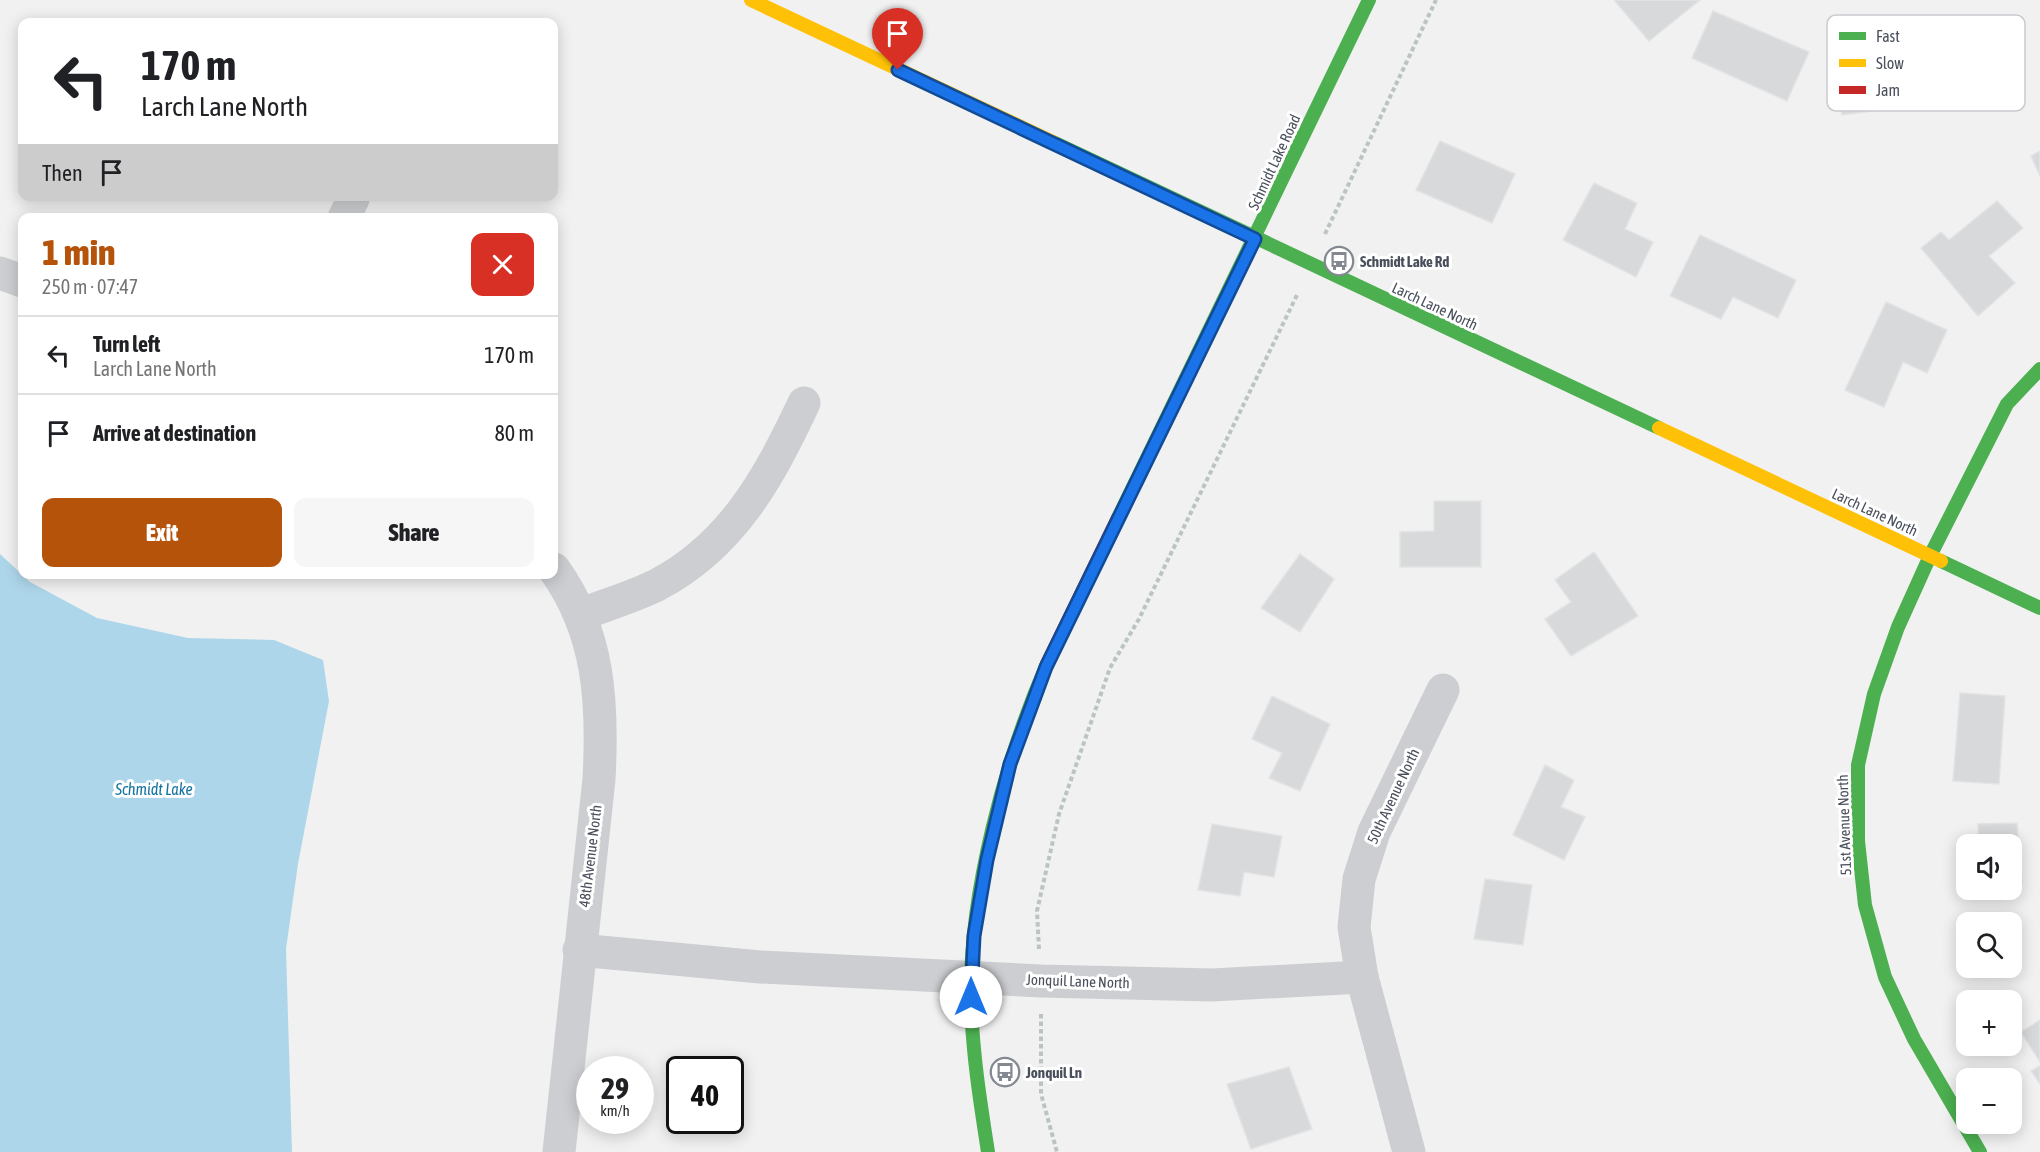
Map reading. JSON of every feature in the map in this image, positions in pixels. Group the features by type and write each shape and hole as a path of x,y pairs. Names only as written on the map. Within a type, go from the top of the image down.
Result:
{"street":[{"name":"Larch Lane North","path":"751,0 2040,608"},
{"name":"Schmidt Lake Road","path":"988,1152 973,1060 970,976 974,936 987,860 1010,764 1046,667 1369,0"},
{"path":"0,273 18,280"},
{"name":"51st Avenue North","path":"1980,1152 1914,1040 1885,977 1865,905 1858,841 1858,765 1874,694 1898,627 1930,556 2007,405 2040,369"},
{"path":"580,615 657,585 705,553 751,502 775,465 804,403"},
{"name":"48th Avenue North","path":"558,576 580,615 595,667 602,720 599,779 559,1152"},
{"name":"50th Avenue North","path":"1362,977 1354,927 1359,879 1374,832 1443,690"},
{"name":"Jonquil Lane North","path":"579,950 760,968 1041,981 1212,985 1362,977"},
{"path":"1362,977 1409,1152"}],"path":[{"path":"1056,1152 1041,1094 1041,981 1037,911 1059,814 1110,668 1139,619 1311,266 1436,0"}],"water":[{"name":"Schmidt Lake","path":"0,554 18,571 18,579 27,579 97,618 188,638 274,640 323,660 329,701 298,864 286,949 292,1152 0,1152"}],"building":[{"path":"1614,0 1700,0 1649,41"},
{"path":"1713,11 1809,52 1787,101 1692,58"},
{"path":"1841,111 1872,111 1842,115"},
{"path":"1440,141 1515,174 1492,223 1416,190"},
{"path":"2040,151 2040,176 2031,156"},
{"path":"1594,183 1637,203 1625,229 1653,242 1636,277 1563,240"},
{"path":"1997,201 2023,228 1989,256 2015,283 1978,316 1921,248 1941,232 1949,240"},
{"path":"1700,235 1796,280 1778,318 1733,297 1721,319 1670,296"},
{"path":"1886,302 1947,330 1927,373 1903,362 1884,407 1845,390"},
{"path":"1434,501 1481,501 1481,567 1400,567 1400,532 1434,531"},
{"path":"1594,552 1638,616 1571,656 1545,619 1571,602 1555,580"},
{"path":"1300,554 1334,579 1300,632 1261,608"},
{"path":"1960,693 2005,696 1999,784 1953,781"},
{"path":"1272,696 1330,724 1300,791 1269,778 1282,753 1252,739"},
{"path":"1545,765 1574,780 1561,807 1585,817 1564,860 1513,835"},
{"path":"2017,823 2018,834 1978,834 1978,824"},
{"path":"1212,824 1282,836 1274,877 1244,872 1240,896 1198,890"},
{"path":"1485,879 1532,885 1523,945 1474,939"},
{"path":"2040,1020 2040,1062 2022,1034"},
{"path":"2040,1066 2040,1084 2031,1071"},
{"path":"1289,1067 1312,1129 1251,1149 1227,1084"}],"traffic: fast":[{"path":"1118,518 1369,0"},
{"path":"1053,142 1659,428"},
{"path":"1980,1152 1914,1039 1885,977 1865,905 1858,841 1858,765 1874,694 1898,627 1930,556 2007,404 2040,369"},
{"path":"1941,561 2040,608"},
{"path":"988,1152 977,1076 971,999 976,916 983,872 1004,784 1017,742 1047,664"}],"traffic: slow":[{"path":"751,0 1053,142"},
{"path":"1659,428 1941,561"}],"traffic: jam":[{"path":"1047,664 1118,518"}],"place":[{"name":"Schmidt Lake Rd","path":"1339,261"},
{"name":"Jonquil Ln","path":"1005,1072"}],"route":[{"path":"898,70 1255,239 1046,667 1010,764 987,860 974,936 970,976 971,997"}]}
